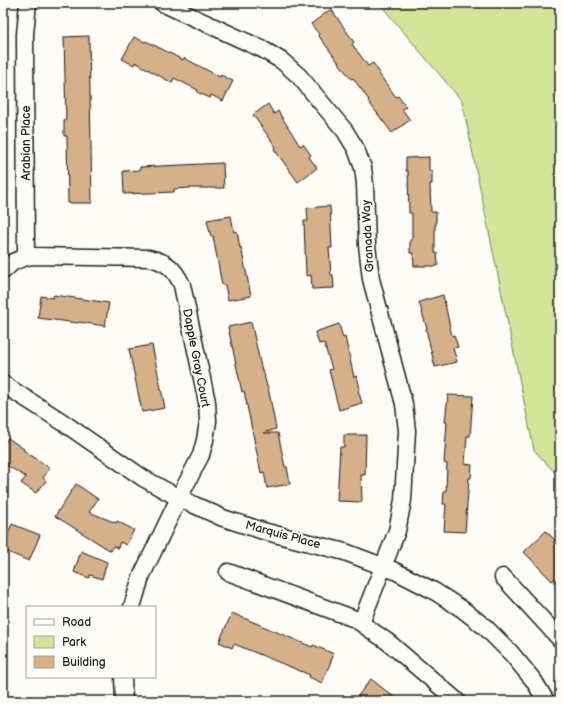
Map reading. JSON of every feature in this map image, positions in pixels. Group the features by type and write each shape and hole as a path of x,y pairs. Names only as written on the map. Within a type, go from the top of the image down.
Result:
{"street":[{"name":"Arabian Place","path":"26,257 25,34 28,3"},
{"name":"Granada Way","path":"162,3 262,50 282,61 299,76 345,131 356,149 363,168 367,245 371,279 404,404 407,431 403,500 397,531 361,623"},
{"path":"3,271 13,262 26,257"},
{"name":"Dapple Gray Court","path":"26,257 149,258 161,261 171,267 177,274 182,285 206,402 208,421 206,440 201,455 141,578 132,606"},
{"name":"Marquis Place","path":"3,384 61,420 143,478 179,498 223,518 249,527 346,552 384,566 434,591 462,609 485,627 511,653 534,681 546,701"},
{"path":"228,572 354,619 388,642 457,701"},
{"path":"503,577 560,638"},
{"path":"123,678 124,701"}],"green space":[{"path":"379,3 560,3 560,478 534,450 462,101"}],"building":[{"path":"331,9 354,42 352,44 368,66 373,63 396,97 398,96 406,107 402,109 410,120 392,133 353,78 351,79 311,24"},
{"path":"89,36 92,203 68,203 67,136 64,136 64,120 66,120 64,37"},
{"path":"134,37 145,42 146,41 183,60 184,58 220,77 221,75 233,81 223,101 211,95 210,98 197,92 198,90 174,78 172,83 135,62 134,65 122,59"},
{"path":"268,104 274,114 278,111 300,146 303,144 311,155 309,157 317,168 298,182 274,149 276,147 253,115"},
{"path":"429,157 429,171 432,171 432,184 430,184 431,212 436,212 435,253 437,253 438,266 414,266 413,253 410,253 410,240 412,240 412,213 409,213 408,171 406,171 406,158"},
{"path":"223,163 224,188 190,188 174,189 174,192 124,194 123,171 140,170 140,167"},
{"path":"330,206 332,248 329,248 331,275 333,275 334,288 312,289 311,275 306,276 304,221 308,221 307,208"},
{"path":"231,216 234,232 237,231 240,248 241,247 251,296 228,300 225,285 222,285 213,236 211,237 207,220"},
{"path":"54,295 109,303 105,326 38,318 41,296 53,298"},
{"path":"443,295 452,336 454,335 458,347 453,348 457,362 435,367 427,329 419,302"},
{"path":"251,322 262,371 263,370 268,387 276,429 263,433 278,433 290,484 267,488 264,472 261,473 244,391 242,392 228,327"},
{"path":"339,324 343,338 345,337 354,377 357,376 360,389 358,390 362,403 339,410 329,370 332,369 324,343 319,344 315,332"},
{"path":"152,345 165,408 142,412 129,349"},
{"path":"448,395 473,396 470,436 467,436 465,464 472,465 471,478 469,478 465,532 444,531 446,504 443,504 444,491 446,491 447,464 444,463 447,422 445,422"},
{"path":"344,435 366,435 365,475 361,475 362,502 337,501 340,447 344,447"},
{"path":"8,438 50,468 43,478 46,481 36,493 21,483 26,477 3,463 3,446"},
{"path":"76,484 98,499 89,512 116,523 117,521 134,530 126,545 120,542 118,548 113,546 111,551 55,516"},
{"path":"12,524 40,535 29,561 3,550 3,545"},
{"path":"546,531 555,540 553,542 560,548 560,574 552,581 524,552"},
{"path":"81,551 107,562 102,579 90,575 89,578 74,572"},
{"path":"232,613 312,647 313,645 334,654 322,683 309,677 310,675 234,644 232,648 219,642"},
{"path":"371,679 399,701 354,701"}]}
